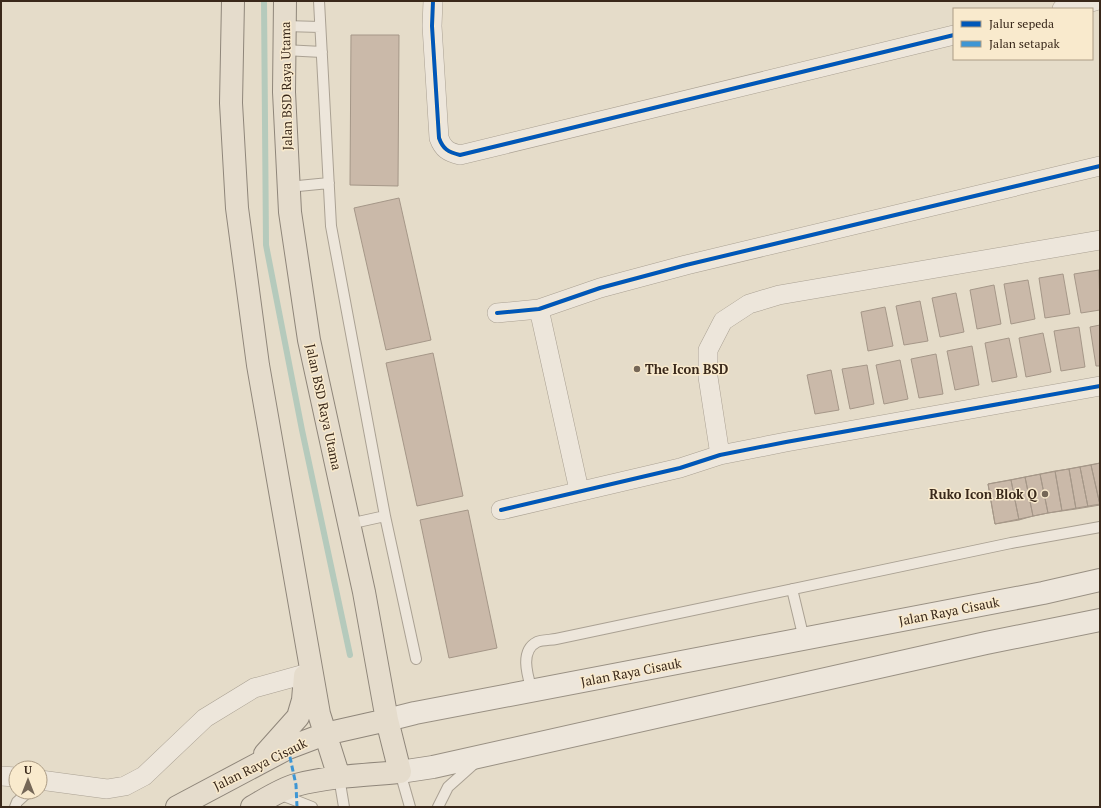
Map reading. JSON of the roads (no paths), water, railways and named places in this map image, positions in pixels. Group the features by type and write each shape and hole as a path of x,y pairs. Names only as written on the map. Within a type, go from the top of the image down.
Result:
{"main road":[{"path":"233,1 231,103 237,208 258,365 319,714 339,777"},
{"name":"Jalan BSD Raya Utama","path":"285,1 284,92 288,187 290,212 309,340 365,599 387,720 400,772"},
{"name":"Jalan Raya Cisauk","path":"177,807 288,748 325,734 415,713 1043,593 1100,580"},
{"path":"252,807 277,793 296,785 339,777 400,772 433,767 986,643 1100,620"},
{"path":"254,765 298,717 303,700 307,642"}],"street":[{"path":"1066,8 1095,1"},
{"path":"438,2 432,26 439,138 445,150 460,155 953,35"},
{"path":"497,313 539,309 600,288 686,265 1100,166"},
{"path":"720,456 708,377 708,350 723,321 749,304 779,295 1100,240"},
{"path":"539,309 580,490"},
{"path":"501,510 580,490 680,468 720,456 786,442 1100,386"},
{"path":"48,784 107,789 125,786 144,776 205,718 254,688 305,674"}],"lane":[{"path":"318,1 331,226 385,516 416,659"},
{"path":"285,26 320,27"},
{"path":"284,50 322,52"},
{"path":"288,187 329,183"},
{"path":"349,524 385,516"},
{"path":"532,691 525,662 531,647 538,642 1011,543 1100,527"},
{"path":"792,589 804,639"},
{"path":"438,807 448,787 484,756"},
{"name":"Jalan BSD Raya Utama","path":"400,772 410,807"},
{"path":"339,777 344,807"},
{"path":"277,793 311,805 312,807"}],"waterway":[{"path":"264,1 266,245 302,430 350,655"}],"place":[{"name":"The Icon BSD","path":"637,369"},
{"name":"Ruko Icon Blok Q","path":"1045,494"}]}
